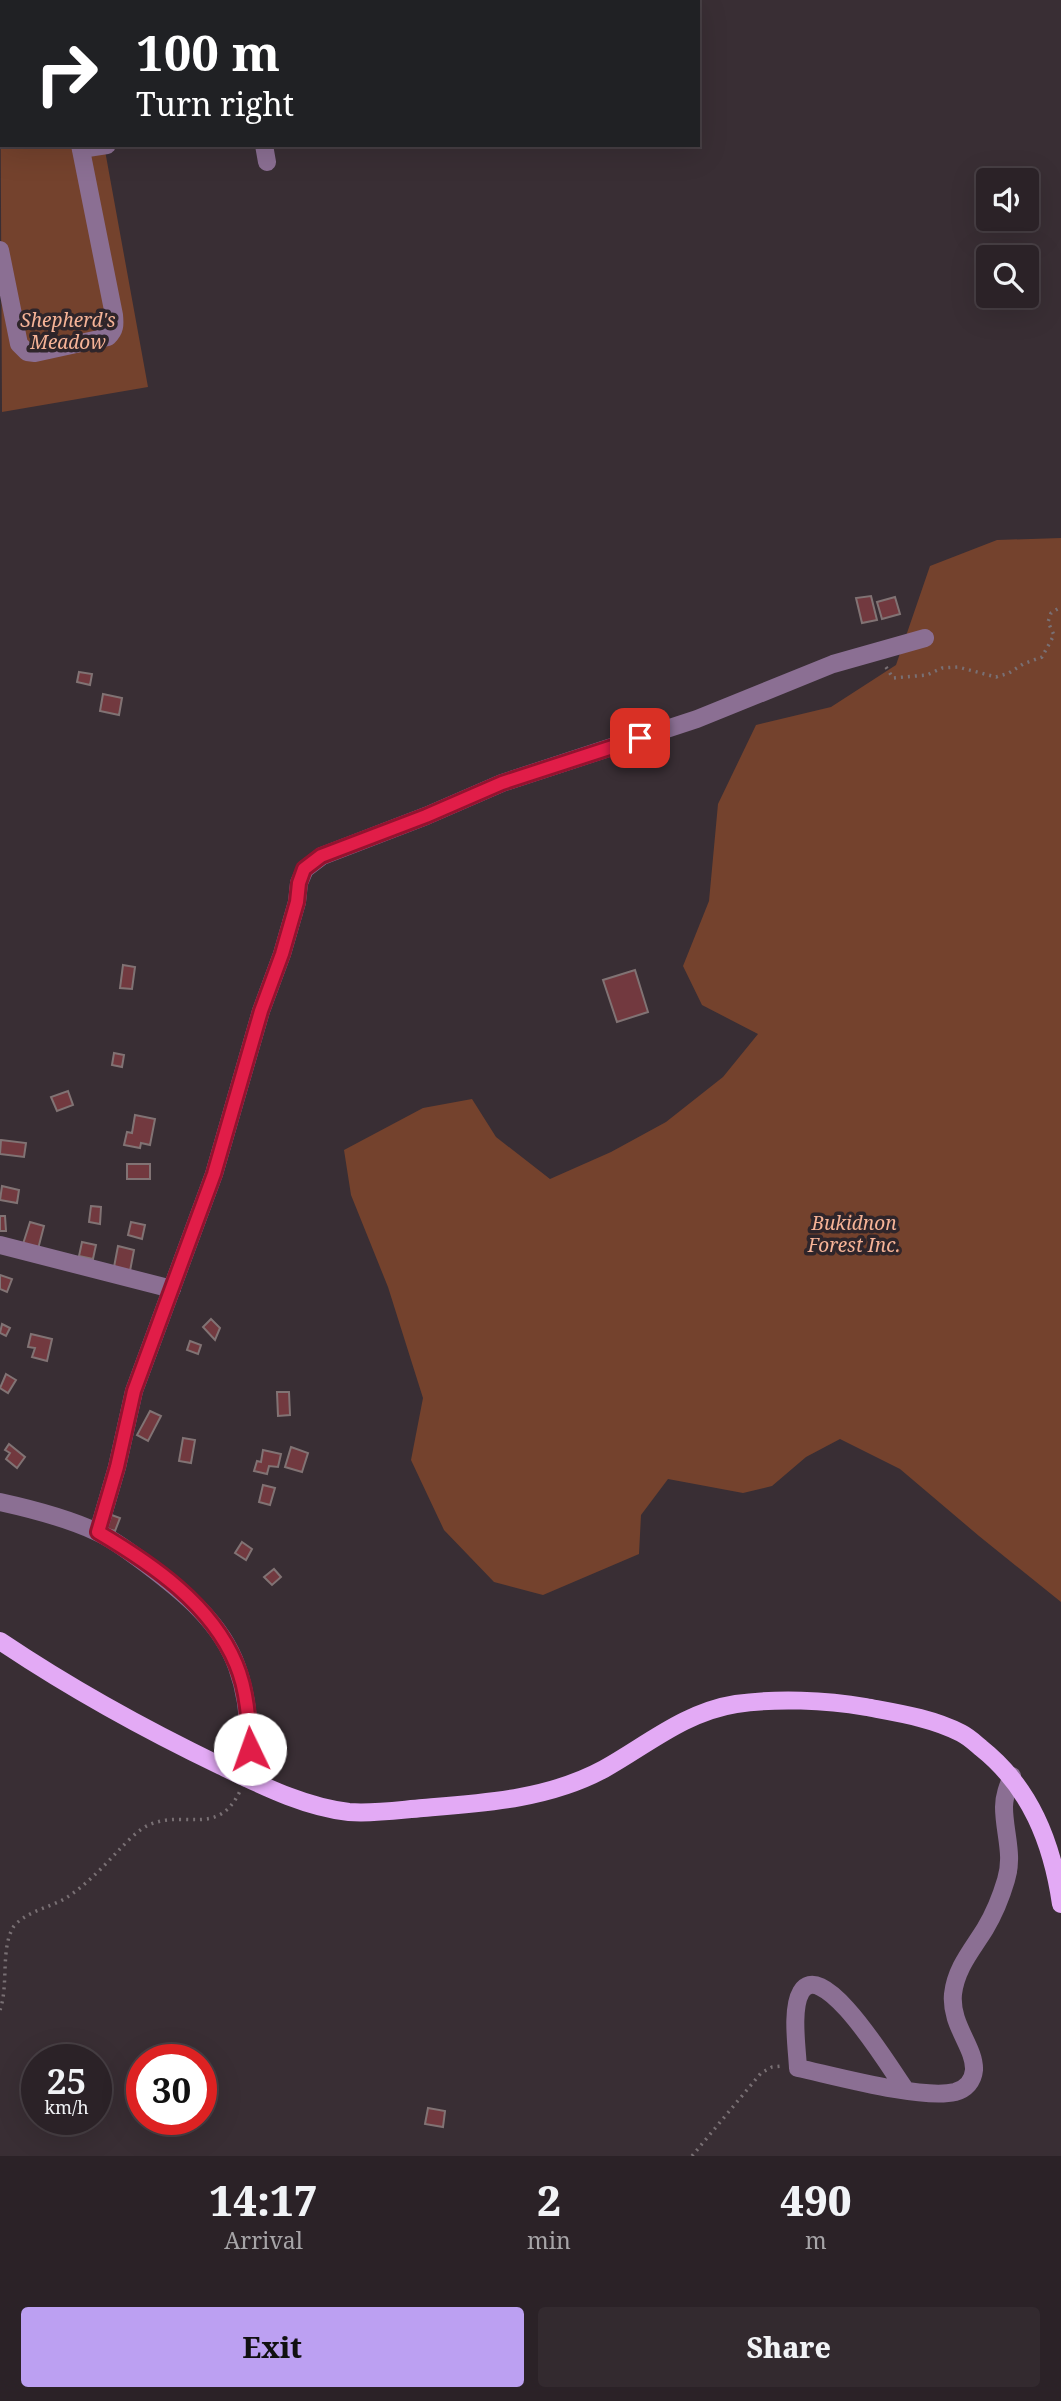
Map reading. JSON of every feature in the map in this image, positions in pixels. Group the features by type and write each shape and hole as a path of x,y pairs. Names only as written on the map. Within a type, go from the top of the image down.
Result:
{"main road":[{"path":"0,1641 91,1699 177,1745 246,1778 315,1805 349,1812 505,1800 547,1791 575,1783 603,1769 663,1732 699,1714 736,1704 845,1704 904,1714 941,1724 964,1734 1012,1776 1034,1810 1047,1845 1061,1903"}],"street":[{"path":"0,250 19,344 23,349 35,353 108,337 112,333 115,326 114,316 81,147"},
{"path":"98,1532 117,1467 134,1391 214,1174 261,1011 282,954 304,869 312,862 502,783 697,719 833,664 925,638"},
{"path":"0,1245 172,1289"},
{"path":"0,1502 98,1532 181,1591 206,1616 225,1641 240,1677 249,1723 250,1749 246,1778"},
{"path":"905,2089 846,2007 831,1992 819,1984 808,1985 801,1992 797,2005 798,2068 905,2089 935,2094 957,2091 968,2086 974,2074 974,2061 953,2013 954,1987 958,1972 990,1919 1007,1877 1011,1860 1004,1806 1012,1776"}],"path":[{"path":"875,652 894,678 927,675 942,668 958,667 996,677 1042,657 1054,635 1048,622 1051,613 1061,607"},
{"path":"0,2010 4,1999 6,1941 13,1927 32,1913 65,1898 89,1880 132,1836 150,1824 209,1820 225,1813 236,1800 246,1778"},
{"path":"692,2156 761,2073 772,2067 798,2068"}],"green space":[{"name":"Shepherd's Meadow","path":"1,147 104,147 148,387 2,412"},
{"name":"Bukidnon Forest Inc.","path":"1061,538 1061,1602 900,1469 840,1439 806,1457 772,1486 743,1493 668,1479 641,1515 639,1554 543,1595 494,1582 444,1530 411,1460 423,1398 388,1287 351,1195 344,1150 423,1108 472,1099 496,1137 550,1179 611,1152 666,1122 723,1077 758,1034 702,1005 683,966 709,901 718,804 756,725 831,707 896,665 930,566 997,540"}],"building":[{"path":"871,596 877,620 862,623 856,598"},
{"path":"895,597 900,614 882,619 877,602"},
{"path":"79,672 92,674 90,685 77,682"},
{"path":"103,694 122,698 119,715 100,711"},
{"path":"123,965 135,967 132,989 120,988"},
{"path":"635,970 648,1012 617,1022 603,980"},
{"path":"114,1053 124,1055 122,1067 112,1065"},
{"path":"68,1091 73,1105 57,1111 51,1097"},
{"path":"135,1115 155,1119 150,1145 141,1143 140,1148 124,1145 127,1132 132,1133"},
{"path":"1,1140 26,1143 24,1157 0,1154"},
{"path":"127,1164 150,1164 150,1179 127,1179"},
{"path":"2,1186 19,1190 17,1203 0,1200"},
{"path":"91,1206 101,1207 100,1224 89,1222"},
{"path":"0,1216 5,1216 6,1231 0,1231"},
{"path":"30,1222 44,1226 38,1249 23,1244"},
{"path":"131,1222 145,1225 142,1239 128,1235"},
{"path":"82,1242 96,1245 93,1259 79,1256"},
{"path":"118,1246 134,1250 130,1271 114,1267"},
{"path":"0,1275 12,1279 7,1292 0,1289"},
{"path":"211,1319 220,1328 215,1340 203,1327"},
{"path":"2,1324 10,1328 6,1336 0,1333"},
{"path":"31,1334 52,1339 47,1361 32,1357 35,1348 28,1347"},
{"path":"190,1341 201,1345 198,1354 187,1350"},
{"path":"6,1374 16,1380 8,1393 0,1388"},
{"path":"277,1392 289,1392 290,1415 278,1416"},
{"path":"150,1411 161,1416 148,1441 137,1435"},
{"path":"183,1438 195,1440 191,1463 179,1461"},
{"path":"9,1444 25,1457 17,1468 6,1459 10,1453 5,1450"},
{"path":"291,1447 308,1453 302,1472 285,1467"},
{"path":"263,1450 281,1454 278,1467 269,1466 267,1474 254,1471 257,1461 261,1462"},
{"path":"263,1485 275,1488 270,1505 259,1502"},
{"path":"109,1514 120,1518 115,1531 104,1528"},
{"path":"242,1542 252,1549 246,1560 235,1553"},
{"path":"274,1569 281,1577 272,1585 264,1577"},
{"path":"428,2108 445,2111 443,2127 425,2124"}],"route":[{"path":"250,1749 244,1689 237,1665 225,1641 206,1616 181,1591 98,1532 111,1491 134,1391 214,1174 261,1011 282,954 304,869 321,856 426,816 502,783 640,738"}]}
